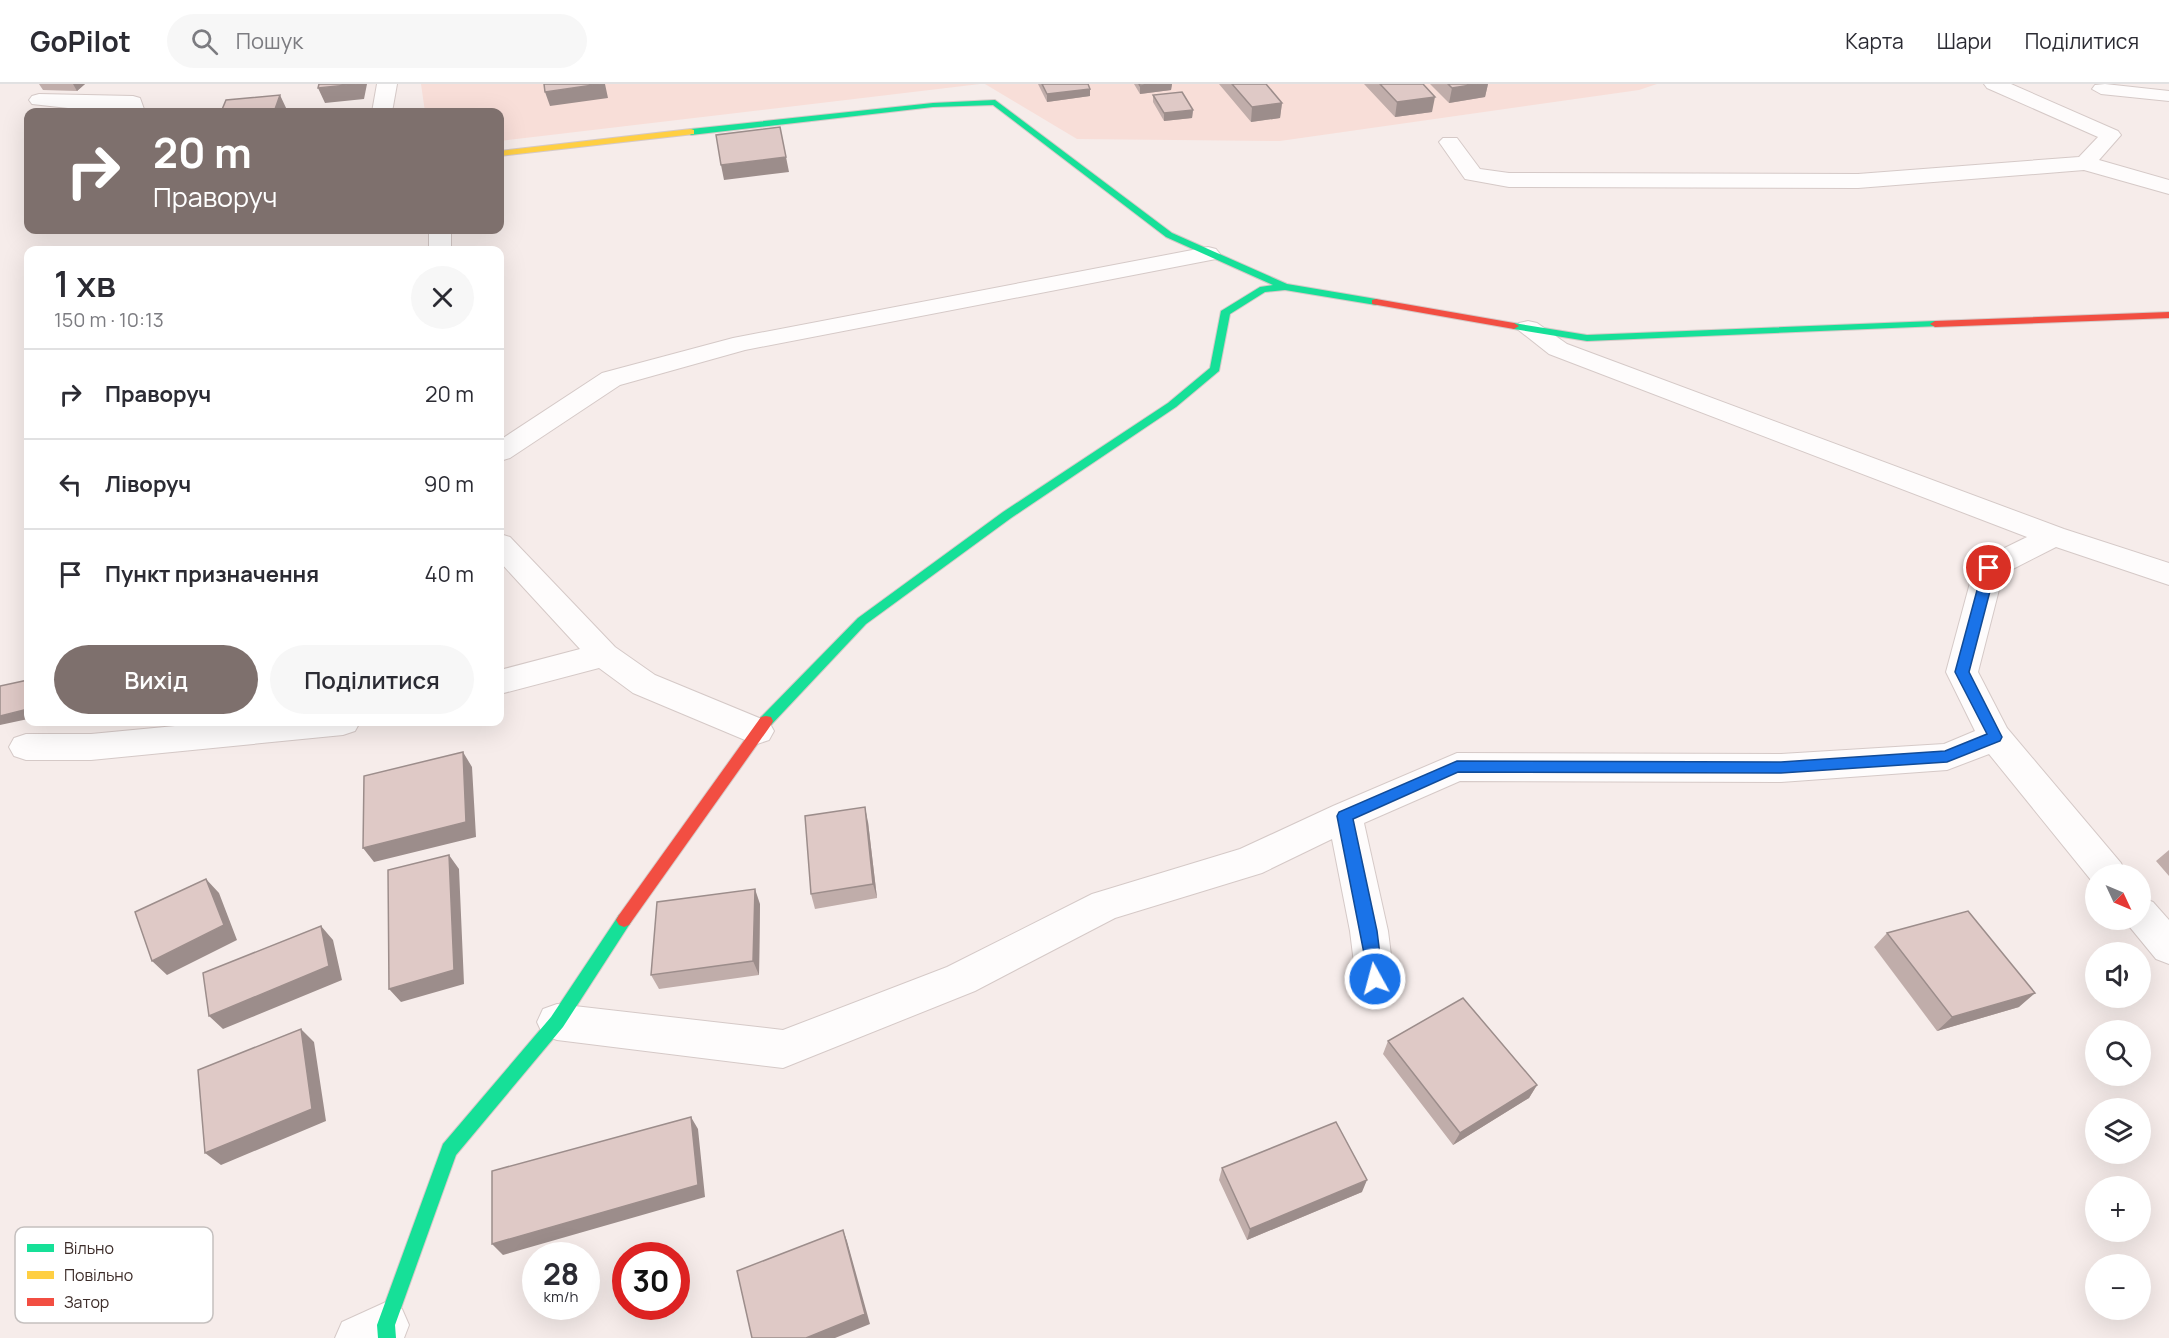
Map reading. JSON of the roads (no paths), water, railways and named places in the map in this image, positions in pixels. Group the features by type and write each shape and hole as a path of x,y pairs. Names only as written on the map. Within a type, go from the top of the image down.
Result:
{"street":[{"path":"383,108 387,84"},
{"path":"1994,84 2111,135 2085,163"},
{"path":"39,100 133,102 134,108"},
{"path":"504,154 921,106 995,102 1169,235 1285,287 1587,338 2169,315"},
{"path":"1450,142 1473,174 1509,180 1858,181 2085,163 2169,187"},
{"path":"504,449 611,379 742,343 1208,254"},
{"path":"377,1334 449,1150 557,1022 627,915 757,731 862,621 1007,515 1172,405 1215,369 1226,313 1263,289 1285,287"},
{"path":"1528,328 1558,349 2054,536 2169,574"},
{"path":"2054,536 1989,568 1962,672 1995,737 2100,864"},
{"path":"504,548 604,655 644,684 757,731"},
{"path":"504,681 604,655"},
{"path":"26,747 91,747 303,726"},
{"path":"557,1022 783,1049 961,980 1105,905 1249,862 1345,816 1457,767 1781,768 1947,757 1995,737"},
{"path":"1345,816 1369,931 1375,979"},
{"path":"2151,926 2169,947"}],"lane":[{"path":"2101,89 2169,96"}]}
